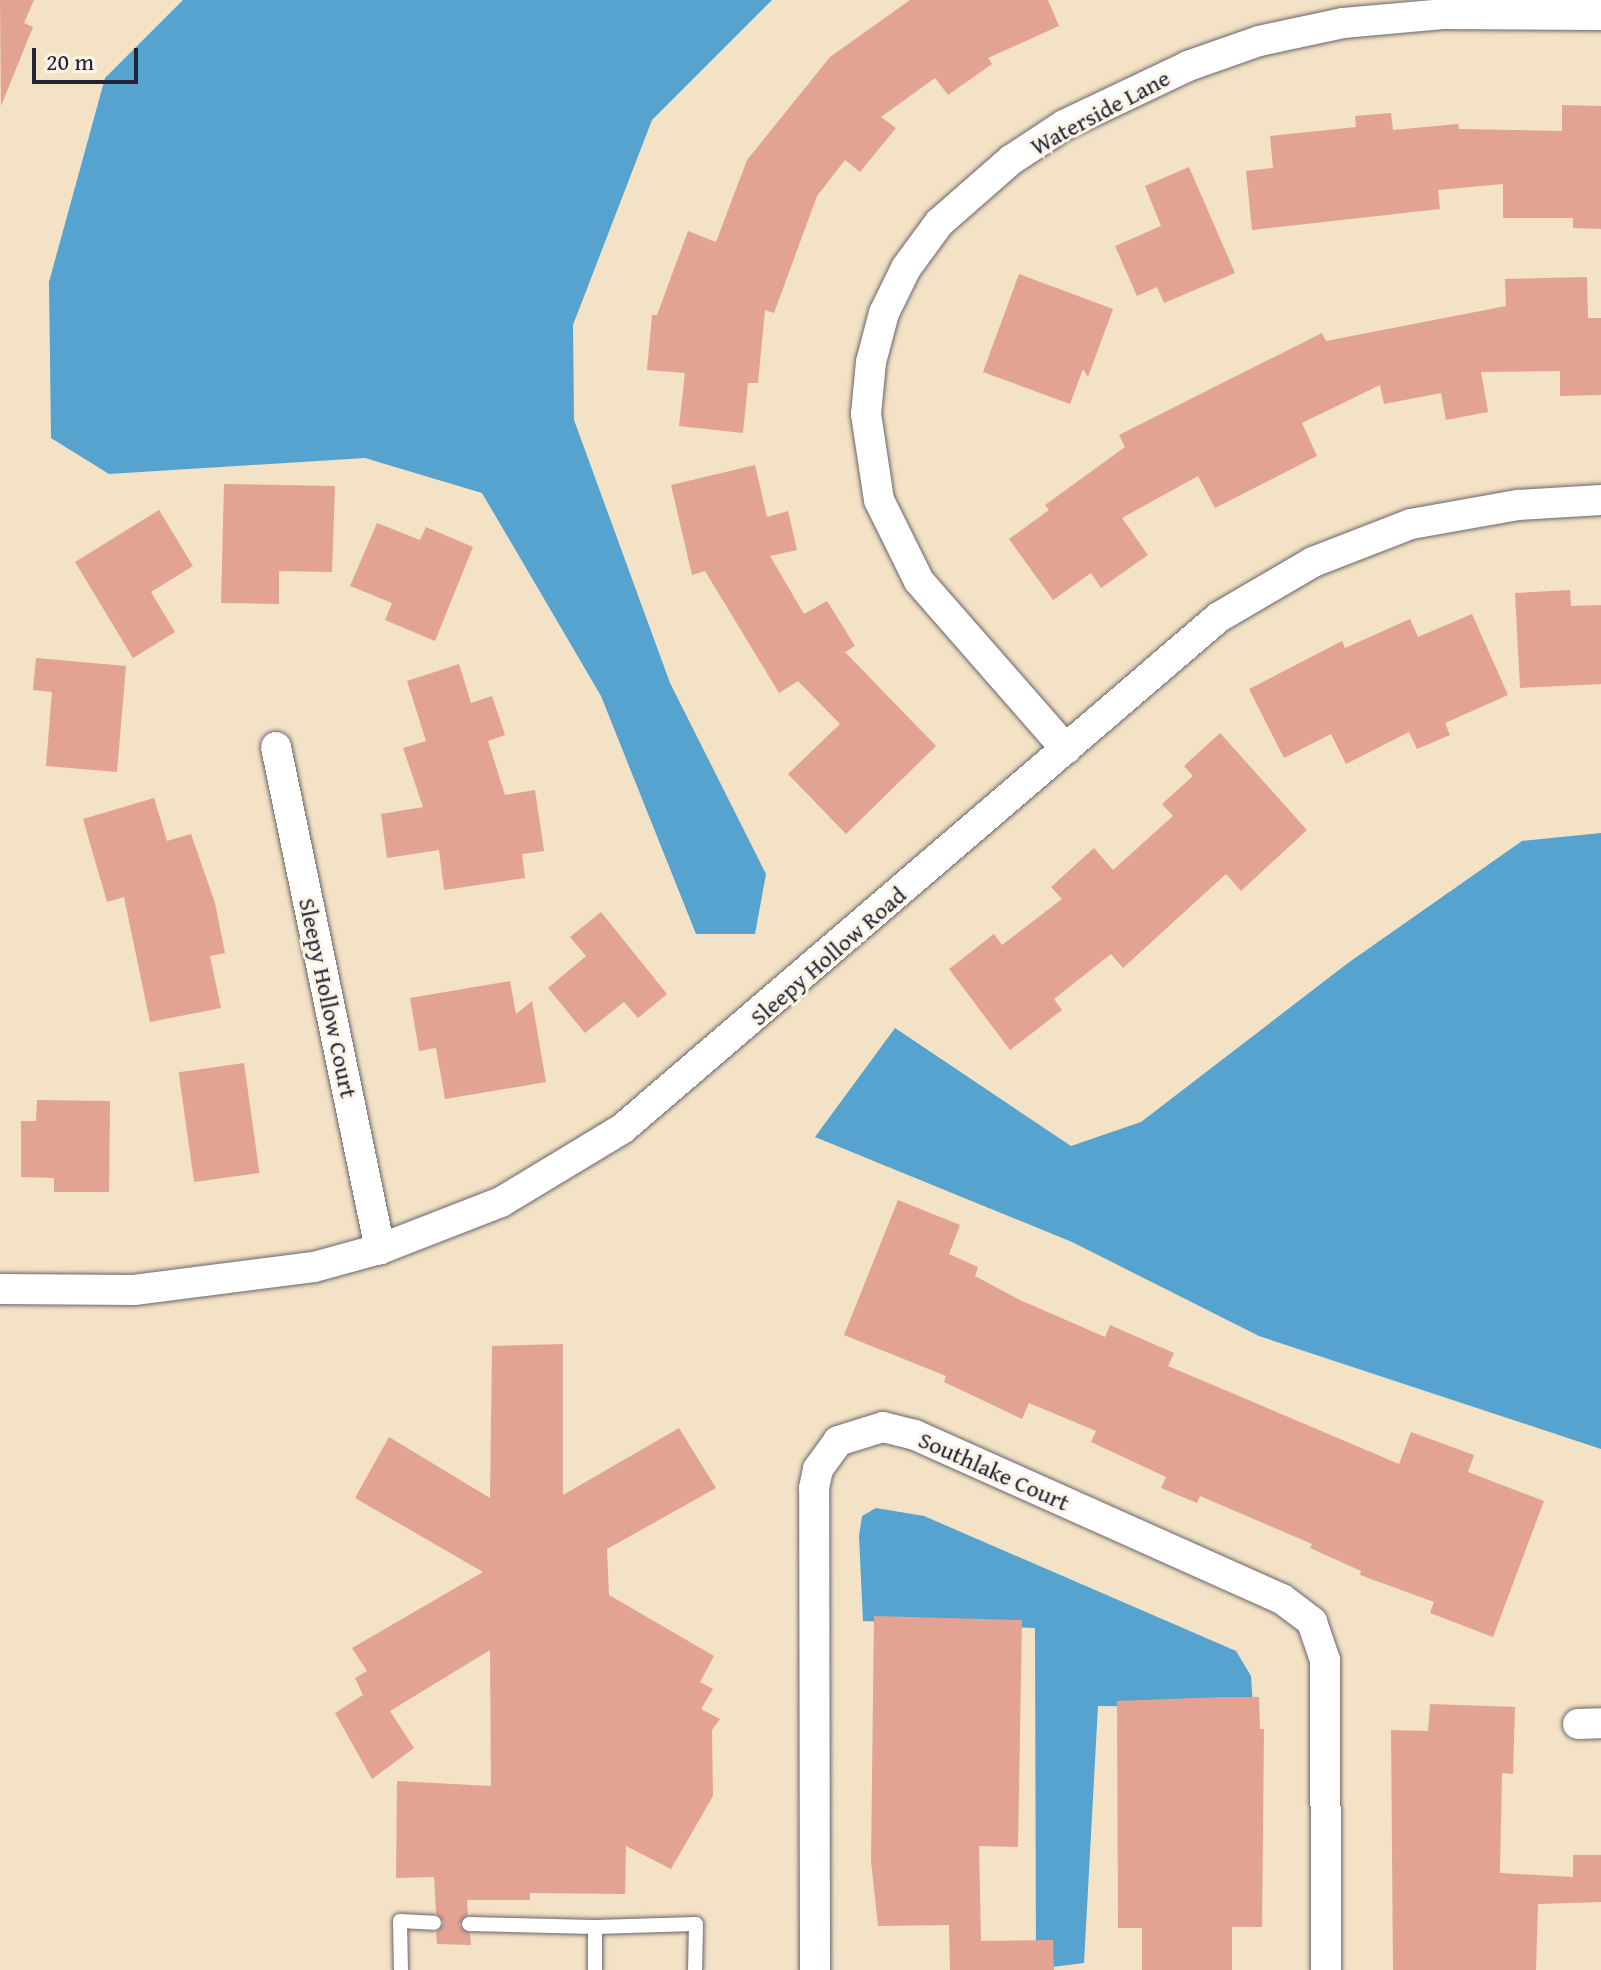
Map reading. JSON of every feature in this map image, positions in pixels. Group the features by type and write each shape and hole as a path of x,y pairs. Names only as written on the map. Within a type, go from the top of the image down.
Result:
{"street":[{"name":"Waterside Lane","path":"1066,749 919,581 879,500 866,414 871,362 884,313 906,268 939,223 1011,160 1064,125 1176,71 1259,41 1343,23 1443,14 1601,15"},
{"name":"Sleepy Hollow Road","path":"0,1289 134,1290 209,1284 314,1267 380,1249 501,1202 622,1129 1219,617 1347,547 1460,513 1601,500"},
{"name":"Sleepy Hollow Court","path":"276,747 380,1249"},
{"name":"Southlake Court","path":"815,1970 814,1488 818,1469 838,1441 883,1427 915,1435 1282,1599 1312,1622 1323,1647 1326,1689 1326,1970"}],"lane":[{"path":"401,1970 400,1921 434,1923"},
{"path":"469,1924 595,1927 696,1924 695,1970"},
{"path":"595,1927 595,1970"}],"water":[{"path":"183,0 772,0 652,120 573,325 574,420 670,683 766,874 755,934 696,934 601,696 482,493 365,458 109,474 51,438 49,282 105,78"},
{"path":"1601,833 1601,1449 1259,1336 1072,1242 815,1137 895,1028 1071,1146 1141,1122 1348,963 1522,841"},
{"path":"876,1508 924,1516 1236,1651 1251,1676 1253,1707 1098,1706 1084,1963 1036,1969 1035,1628 863,1621 859,1536 862,1516"}],"building":[{"path":"0,0 34,0 24,23 33,27 1,106"},
{"path":"910,0 1048,0 1059,26 988,58 992,64 948,95 935,78 881,117 896,128 860,172 845,160 817,196 774,313 765,310 758,383 748,383 743,433 679,426 685,373 647,370 652,315 657,315 688,231 716,242 747,160 830,57"},
{"path":"1562,105 1601,106 1601,229 1573,228 1573,218 1503,218 1503,184 1438,190 1440,209 1252,230 1246,171 1273,168 1270,136 1356,127 1355,116 1391,113 1393,130 1458,124 1459,129 1562,131"},
{"path":"1189,167 1235,273 1164,303 1157,287 1137,296 1115,246 1161,226 1145,186"},
{"path":"1019,274 1113,309 1088,377 1083,369 1070,404 983,372"},
{"path":"1587,277 1588,318 1601,318 1601,395 1560,396 1560,371 1481,372 1488,412 1446,420 1441,393 1384,404 1380,385 1302,423 1317,456 1215,508 1198,476 1122,518 1148,555 1101,588 1091,573 1053,600 1009,539 1049,510 1045,505 1125,447 1119,435 1322,333 1326,341 1506,306 1505,279"},
{"path":"755,465 767,517 788,511 797,550 770,556 804,614 827,601 855,646 845,652 936,746 846,834 788,774 840,724 798,681 779,693 705,571 692,575 671,485"},
{"path":"224,484 335,486 332,572 279,571 279,604 221,603"},
{"path":"159,510 193,566 151,592 175,632 133,658 75,562"},
{"path":"377,523 420,540 426,527 473,547 435,641 385,620 392,603 350,586"},
{"path":"1570,590 1571,606 1601,605 1601,684 1520,688 1515,593"},
{"path":"1472,614 1508,695 1445,723 1450,735 1417,749 1409,732 1346,764 1331,734 1284,758 1249,689 1342,641 1345,648 1410,619 1418,637"},
{"path":"36,658 126,666 117,772 46,766 52,692 33,690"},
{"path":"459,664 471,703 492,696 505,735 488,741 505,795 535,790 544,851 522,854 525,878 444,890 439,850 387,858 381,814 423,807 403,748 426,741 407,681"},
{"path":"1220,733 1307,830 1241,891 1226,874 1123,968 1111,954 1054,999 1062,1010 1010,1050 949,969 994,934 1002,945 1062,899 1051,887 1094,848 1113,870 1173,816 1162,804 1193,776 1184,766"},
{"path":"154,798 167,841 191,834 215,903 225,953 210,956 221,1008 150,1022 124,897 107,902 83,819"},
{"path":"601,912 667,994 638,1018 624,1002 585,1033 548,988 586,956 570,937"},
{"path":"510,981 516,1014 532,1001 546,1082 445,1099 436,1048 419,1051 410,998"},
{"path":"244,1063 259,1173 194,1182 179,1072"},
{"path":"37,1100 110,1101 109,1192 54,1192 54,1178 21,1177 21,1121 36,1121"},
{"path":"898,1200 960,1225 949,1254 978,1267 975,1276 1020,1300 1105,1337 1110,1325 1174,1353 1168,1366 1399,1464 1411,1432 1474,1455 1468,1472 1544,1501 1493,1637 1430,1613 1434,1602 1360,1575 1361,1571 1310,1548 1312,1544 1200,1496 1197,1503 1161,1488 1166,1477 1091,1442 1096,1431 1029,1403 1022,1419 944,1382 946,1376 844,1335"},
{"path":"563,1344 563,1495 679,1428 716,1488 607,1549 609,1595 714,1656 700,1682 713,1689 701,1709 720,1719 712,1730 713,1796 671,1869 626,1846 625,1894 530,1893 530,1900 467,1900 468,1914 459,1925 470,1934 471,1945 437,1944 436,1932 444,1923 436,1913 434,1877 396,1878 397,1781 491,1786 490,1650 390,1711 414,1748 372,1779 335,1713 363,1695 355,1678 367,1671 352,1648 483,1572 355,1498 389,1437 490,1498 492,1346"},
{"path":"874,1616 1022,1620 1018,1847 979,1846 981,1941 1053,1940 1054,1970 950,1970 949,1925 878,1926 871,1861"},
{"path":"1259,1697 1260,1729 1264,1729 1262,1927 1232,1927 1232,1970 1142,1970 1142,1928 1118,1928 1117,1701"},
{"path":"1430,1704 1515,1707 1513,1774 1502,1773 1500,1873 1573,1877 1573,1855 1601,1855 1601,1902 1538,1904 1536,1970 1393,1970 1391,1730 1428,1731"}]}
